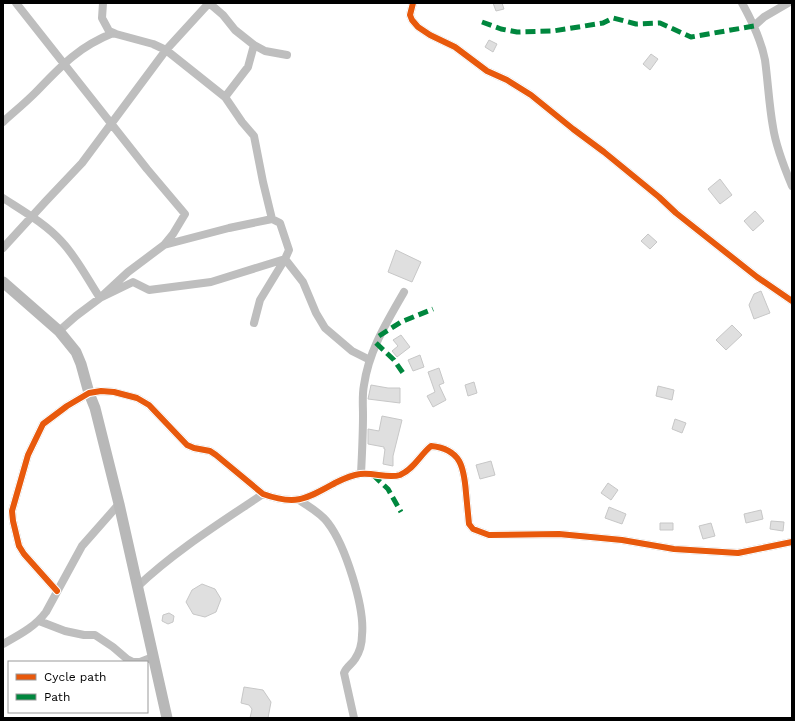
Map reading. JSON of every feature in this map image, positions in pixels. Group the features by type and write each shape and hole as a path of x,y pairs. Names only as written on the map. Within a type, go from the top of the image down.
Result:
{"street":[{"path":"16,3 147,170 185,214 173,234 164,245 128,272 100,298 59,331"},
{"path":"103,3 102,18 105,27 113,33 153,44 166,50 225,97 242,122 254,136 272,218 280,223 289,250 260,300 254,323"},
{"path":"3,248 82,163 166,50 209,3 223,15 235,30 254,45 265,51 287,55"},
{"path":"413,3 410,15 418,27 430,35 455,47 487,71 508,80 531,95 604,152 659,197 676,213 758,277 792,300"},
{"path":"742,3 754,26 765,59 768,100 777,145 792,186"},
{"path":"754,26 764,17 788,3"},
{"path":"3,122 34,94 63,63 93,41 113,33"},
{"path":"225,97 248,67 254,45"},
{"path":"3,198 50,231 62,242 75,258 100,298"},
{"path":"164,245 272,218"},
{"path":"100,298 133,282 149,290 211,282 285,259"},
{"path":"285,259 303,282 316,313 325,328 352,351 370,360"},
{"path":"3,282 59,331 78,357 95,408 119,504 167,718"},
{"path":"361,474 364,385 370,360 379,336 404,292"},
{"path":"57,591 24,554 19,546 12,511 28,455 43,424 67,406 89,393 101,391 114,392 137,398 149,405 187,445 210,451 263,494 272,497 299,500 312,496 349,476 361,474 400,475 414,466 425,451 431,446 448,450 461,464 465,474 469,524 473,529 489,535 558,534 622,540 674,549 738,553 792,542"},
{"path":"137,587 167,561 263,494"},
{"path":"299,500 328,523 341,548 359,601 362,621 362,636 355,660 344,673 354,718"},
{"path":"3,644 31,628 39,621 46,612 82,546 119,504"},
{"path":"39,621 65,631 95,635 131,661"},
{"path":"143,661 153,657"}],"building":[{"path":"493,3 502,3 504,9 496,11"},
{"path":"489,40 497,44 493,52 485,47"},
{"path":"651,54 658,59 650,70 643,64"},
{"path":"720,179 732,195 720,204 708,189"},
{"path":"755,211 764,221 753,231 744,221"},
{"path":"648,234 657,242 650,249 641,241"},
{"path":"396,250 421,262 412,282 388,272"},
{"path":"761,291 770,313 754,319 749,305 754,294"},
{"path":"732,325 742,335 726,350 716,340"},
{"path":"401,335 410,347 397,357 392,351 398,346 393,340"},
{"path":"420,355 424,367 413,371 408,360"},
{"path":"439,368 444,383 439,385 446,400 433,407 427,396 435,392 428,372"},
{"path":"474,382 477,393 468,396 465,385"},
{"path":"371,385 388,388 400,388 400,403 368,399"},
{"path":"658,386 674,390 672,400 656,396"},
{"path":"382,416 402,420 393,456 393,466 383,464 384,447 368,444 368,429 379,431"},
{"path":"675,419 686,423 682,433 672,429"},
{"path":"491,461 495,475 480,479 476,465"},
{"path":"608,483 618,490 611,500 601,493"},
{"path":"609,507 626,514 622,524 605,518"},
{"path":"761,510 763,519 746,523 744,514"},
{"path":"771,521 784,522 783,531 770,529"},
{"path":"660,523 673,523 673,530 660,530"},
{"path":"711,523 715,536 703,539 699,526"},
{"path":"202,584 215,589 221,599 216,612 205,617 193,614 186,602 192,590"},
{"path":"169,613 174,616 173,622 168,624 162,621 163,615"},
{"path":"244,687 263,690 271,702 268,718 250,718 252,709 249,705 241,703"}],"marked path":[{"path":"482,22 501,29 517,32 553,31 603,23 613,18 636,24 660,23 691,37 754,26"},
{"path":"379,336 401,322 433,309"},
{"path":"376,343 394,360 403,373"},
{"path":"373,475 388,489 401,512"}],"cycle path":[{"path":"413,3 410,15 418,27 430,35 455,47 487,71 507,80 531,95 604,152 659,197 676,213 757,277 792,301"},
{"path":"57,591 24,554 19,546 12,511 28,455 43,424 67,406 89,393 101,391 114,392 137,398 149,405 187,445 210,451 263,494 274,498 293,500 308,497 350,476 365,474 391,476 400,475 413,466 431,446 449,451 455,455 459,461 464,475 469,524 473,529 489,535 559,534 622,540 674,549 738,553 792,542"}]}
